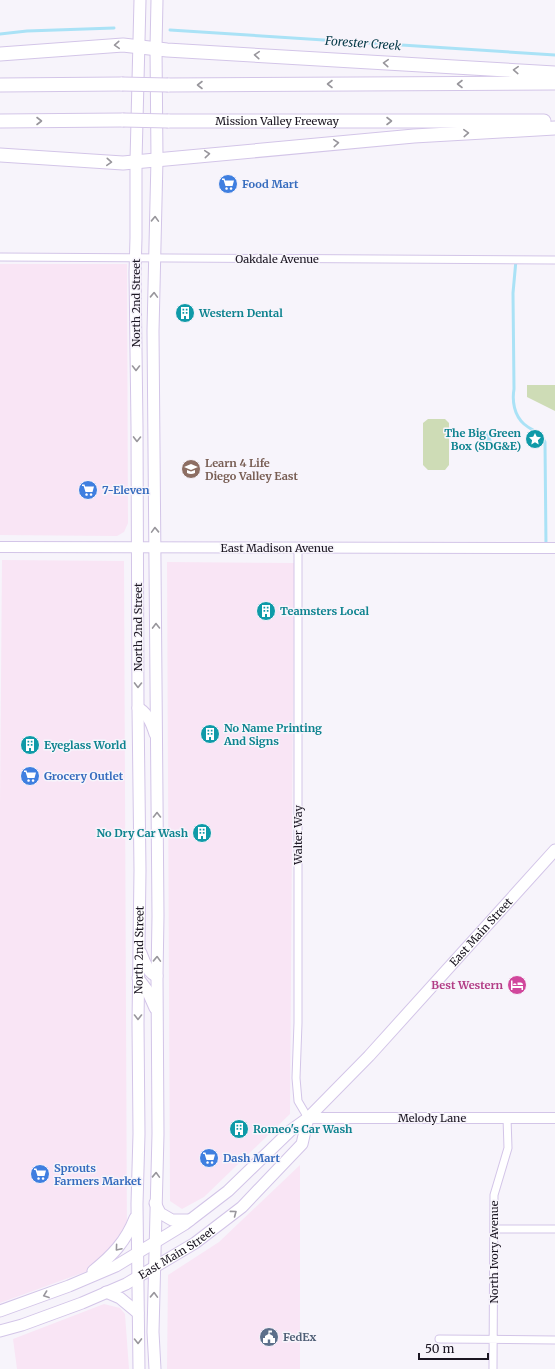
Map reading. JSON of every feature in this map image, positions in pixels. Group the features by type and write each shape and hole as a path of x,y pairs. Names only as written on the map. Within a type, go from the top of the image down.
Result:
{"highway":[{"path":"0,54 123,45 555,73"},
{"path":"0,85 555,83"},
{"name":"Mission Valley Freeway","path":"0,121 555,121"},
{"path":"0,155 123,163 414,136 555,128"}],"main road":[{"name":"North 2nd Street","path":"139,1369 137,1214 139,1134 138,978 140,870 136,161 140,0"},
{"path":"150,0 150,18 156,27"},
{"name":"North 2nd Street","path":"155,1369 153,1332 156,1242 155,1203 158,1134 158,888 153,331 157,159 157,0"},
{"path":"138,708 142,710 152,725 157,740"},
{"name":"East Main Street","path":"0,1311 82,1281 116,1266 190,1220 228,1191 290,1131 308,1118 369,1056 555,850"},
{"path":"140,870 147,883 153,888 158,888"},
{"path":"139,943 145,964 153,975 157,976"},
{"path":"138,978 147,990 157,1012"},
{"name":"East Main Street","path":"0,1331 22,1325 126,1284 195,1243 242,1207 302,1144 308,1118"},
{"path":"155,1203 160,1213 172,1220 190,1220"},
{"path":"82,1281 108,1259 120,1246 130,1230 137,1214"},
{"path":"106,1292 120,1298 138,1313"}],"street":[{"name":"Oakdale Avenue","path":"0,257 555,260"},
{"name":"East Madison Avenue","path":"0,547 555,548"},
{"name":"Walter Way","path":"298,548 298,1023 296,1078 298,1101 308,1118"},
{"name":"Melody Lane","path":"308,1118 555,1118"},
{"name":"North Ivory Avenue","path":"493,1369 494,1195 508,1148 507,1118"},
{"path":"494,1229 555,1229"},
{"path":"439,1339 555,1340"}],"shaded area":[{"path":"0,264 127,264 128,523 124,532 117,536 0,535"},
{"path":"2,560 124,561 127,1241 104,1265 0,1303 0,807"},
{"path":"167,562 294,563 290,1114 204,1197 182,1209 170,1201"},
{"path":"300,1165 300,1369 167,1369 168,1275 219,1242"},
{"path":"104,1304 120,1308 125,1314 129,1369 17,1369 13,1339"}],"green space":[{"path":"527,385 555,385 555,411 527,397"},
{"path":"428,419 445,419 449,423 449,465 445,470 428,470 423,465 423,423"}],"water":[{"path":"484,430 488,432 492,441 492,446 490,447 485,446"}],"waterway":[{"name":"Forester Creek","path":"0,34 27,31 114,28"},
{"name":"Forester Creek","path":"170,30 555,55"},
{"path":"516,260 513,293 513,398 518,416 524,424 539,434 545,442 546,546"}],"place":[{"name":"Food Mart","path":"228,184"},
{"name":"Western Dental","path":"185,313"},
{"name":"The Big Green Box (SDG&E)","path":"535,439"},
{"name":"Learn 4 Life Diego Valley East","path":"191,469"},
{"name":"7-Eleven","path":"88,490"},
{"name":"Teamsters Local","path":"266,611"},
{"name":"No Name Printing And Signs","path":"210,734"},
{"name":"Eyeglass World","path":"30,745"},
{"name":"Grocery Outlet","path":"30,776"},
{"name":"No Dry Car Wash","path":"202,833"},
{"name":"Best Western","path":"517,985"},
{"name":"Romeo's Car Wash","path":"239,1129"},
{"name":"Dash Mart","path":"209,1158"},
{"name":"Sprouts Farmers Market","path":"40,1174"},
{"name":"FedEx","path":"269,1337"}]}
